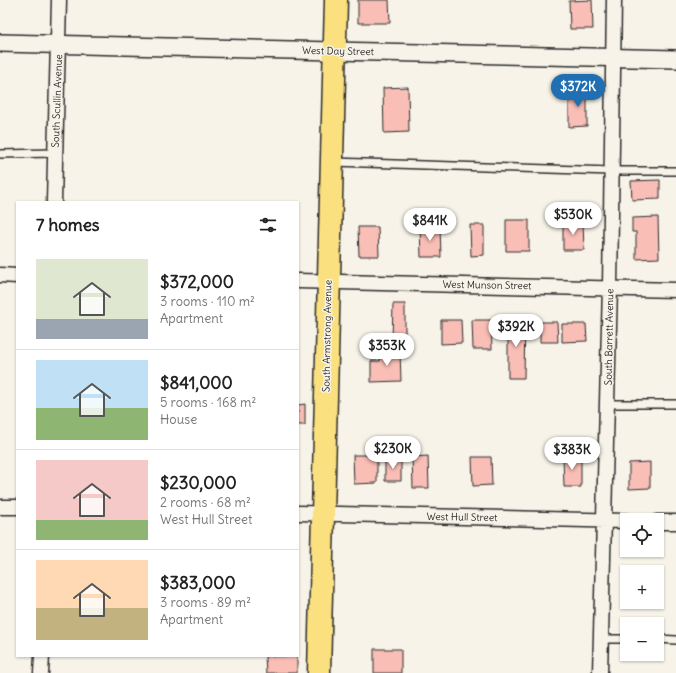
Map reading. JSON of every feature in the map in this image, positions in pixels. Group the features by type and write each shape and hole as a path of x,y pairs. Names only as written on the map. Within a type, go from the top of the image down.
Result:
{"main road":[{"name":"South Armstrong Avenue","path":"319,673 336,0"}],"street":[{"name":"South Scullin Avenue","path":"54,201 59,0"},
{"name":"South Barrett Avenue","path":"600,673 610,288 614,0"},
{"name":"West Day Street","path":"0,43 676,59"},
{"path":"0,275 16,276"},
{"name":"West Munson Street","path":"299,281 676,290"},
{"path":"0,507 16,507"},
{"name":"West Hull Street","path":"299,513 620,521"},
{"path":"664,522 676,522"},
{"path":"42,657 42,673"}],"lane":[{"path":"0,154 55,153"},
{"path":"332,162 611,171 676,171"},
{"path":"607,404 676,404"},
{"path":"601,639 620,639"},
{"path":"664,640 676,640"}],"building":[{"path":"358,0 389,0 390,23 358,23"},
{"path":"592,0 593,29 570,29 569,1"},
{"path":"408,87 409,132 384,133 383,88"},
{"path":"569,90 587,90 587,126 569,127"},
{"path":"660,180 660,199 632,200 631,181"},
{"path":"658,217 659,258 636,259 636,232 632,232 632,218"},
{"path":"506,220 529,220 529,251 506,251"},
{"path":"563,222 583,222 584,250 563,250"},
{"path":"470,225 484,225 484,255 471,256"},
{"path":"420,226 440,226 441,257 421,257"},
{"path":"358,227 378,227 379,256 359,256"},
{"path":"393,304 405,304 405,340 392,340"},
{"path":"508,319 525,319 524,378 508,378"},
{"path":"441,320 461,320 462,343 441,344"},
{"path":"472,320 491,320 492,349 473,349"},
{"path":"540,322 557,322 558,342 540,342"},
{"path":"562,324 586,324 587,341 562,342"},
{"path":"380,351 400,351 401,381 371,382 371,361 380,361"},
{"path":"305,404 305,425 299,425 299,405"},
{"path":"353,455 377,455 377,483 354,484"},
{"path":"428,456 429,488 413,488 412,457"},
{"path":"563,456 581,456 581,487 564,487"},
{"path":"472,457 491,457 492,485 473,486"},
{"path":"385,458 401,458 401,481 385,481"},
{"path":"650,462 650,488 629,489 629,463"},
{"path":"374,649 401,649 401,673 374,673"},
{"path":"265,657 297,657 297,673 266,673"}]}
